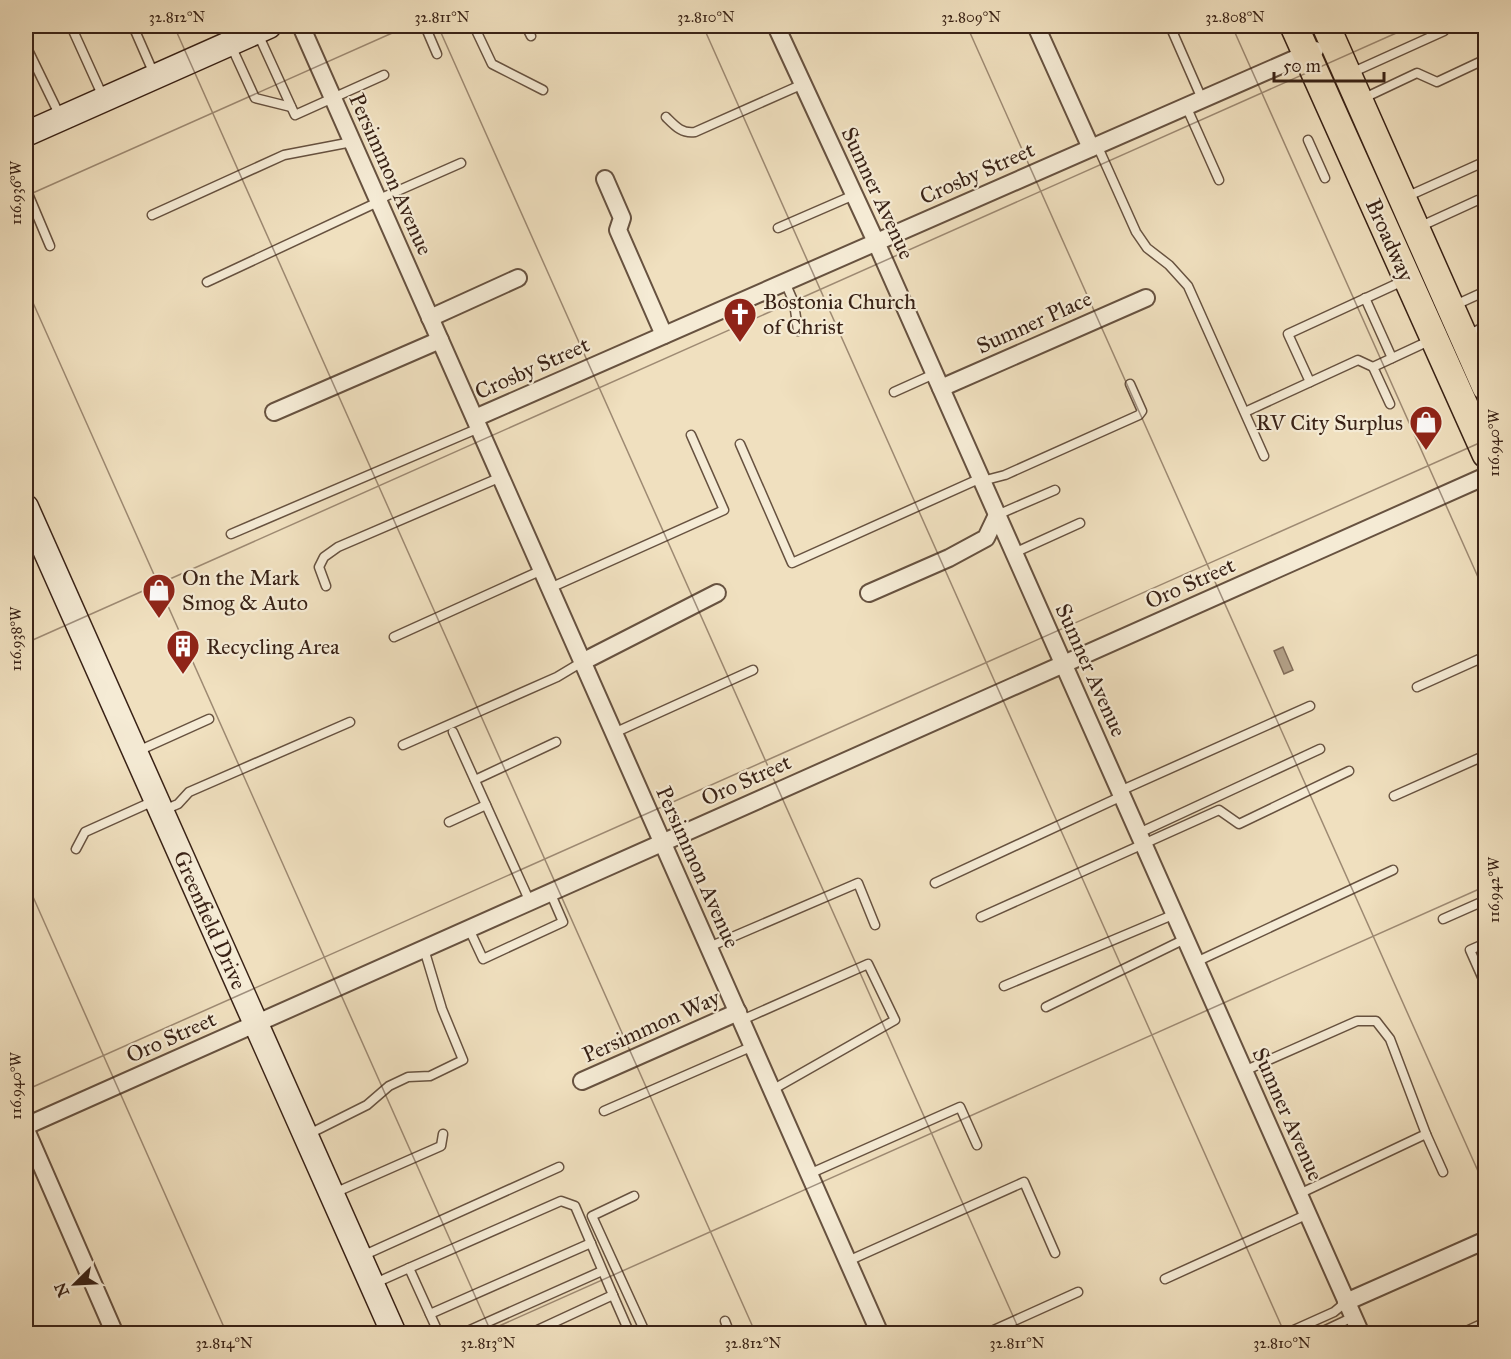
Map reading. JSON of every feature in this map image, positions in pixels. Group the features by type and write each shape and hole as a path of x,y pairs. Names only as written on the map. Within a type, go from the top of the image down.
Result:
{"main road":[{"name":"Broadway","path":"1294,26 1485,454"},
{"path":"28,125 61,118 155,76 226,34 263,28"},
{"name":"Broadway","path":"1330,34 1450,307 1474,331 1483,373"},
{"name":"Greenfield Drive","path":"26,507 394,1334"}],"street":[{"name":"Persimmon Avenue","path":"301,26 878,1330"},
{"name":"Sumner Avenue","path":"776,26 876,242 1361,1334"},
{"path":"1036,26 1094,147"},
{"name":"Crosby Street","path":"477,423 664,335 1307,54 1330,34"},
{"path":"605,179 622,218 618,230 664,335"},
{"path":"430,318 519,278"},
{"name":"Sumner Place","path":"938,381 1146,298"},
{"path":"274,412 440,340"},
{"name":"Oro Street","path":"26,1128 1485,476"},
{"path":"869,593 949,558 986,538 997,515"},
{"path":"582,662 717,593"},
{"name":"Persimmon Way","path":"582,1081 740,1016"},
{"path":"26,1128 115,1334"},
{"path":"1346,1302 1485,1240"}],"lane":[{"path":"71,26 104,99"},
{"path":"133,26 155,76"},
{"path":"425,26 437,54"},
{"path":"474,26 492,64 543,90"},
{"path":"526,26 531,36"},
{"path":"1170,26 1202,99"},
{"path":"263,28 295,115 384,75"},
{"path":"1348,75 1444,31"},
{"path":"226,34 255,98 291,107"},
{"path":"26,46 61,118"},
{"path":"1359,100 1417,73 1437,82 1485,59"},
{"path":"666,117 687,133 695,132 803,84"},
{"path":"1186,106 1219,180"},
{"path":"1308,140 1325,178"},
{"path":"152,215 284,155 352,142"},
{"path":"1094,147 1136,232 1147,248 1169,265 1188,286 1264,456"},
{"path":"1403,198 1485,161"},
{"path":"207,282 378,202 386,196 461,163"},
{"path":"26,189 50,246"},
{"path":"778,228 854,195"},
{"path":"1416,228 1478,200 1485,200"},
{"path":"1310,382 1288,334 1407,279"},
{"path":"785,282 794,303 798,332"},
{"path":"1450,307 1485,291"},
{"path":"1365,298 1392,358"},
{"path":"1373,367 1434,338"},
{"path":"1245,412 1358,360 1373,367 1390,404"},
{"path":"894,392 938,381"},
{"path":"740,444 792,563 982,480 1005,475 1139,415 1142,411 1130,384"},
{"path":"231,534 477,423"},
{"path":"550,588 724,510 691,435"},
{"path":"327,586 319,567 324,557 338,547 501,477"},
{"path":"997,515 1055,490"},
{"path":"1014,553 1080,523"},
{"path":"394,636 542,570"},
{"path":"1417,687 1485,656"},
{"path":"403,745 557,677 582,662"},
{"path":"614,733 753,670"},
{"path":"935,883 1121,793 1310,706"},
{"path":"135,752 208,719"},
{"path":"76,849 85,832 159,806 178,804 189,792 350,722"},
{"path":"453,732 530,902"},
{"path":"475,780 556,742"},
{"path":"981,917 1320,749"},
{"path":"1394,796 1485,755"},
{"path":"1141,839 1219,810 1239,824 1349,771"},
{"path":"449,822 486,805"},
{"path":"1196,962 1393,870"},
{"path":"709,947 858,883 875,925"},
{"path":"469,929 483,959 563,922 550,892"},
{"path":"1443,919 1485,900"},
{"path":"1004,986 1174,914"},
{"path":"1046,1007 1185,939"},
{"path":"1485,943 1470,950 1485,986"},
{"path":"305,1135 367,1106 389,1086 408,1077 429,1076 463,1060 442,1009 424,949"},
{"path":"740,1016 868,964 895,1020 772,1090"},
{"path":"1244,1071 1357,1021 1376,1021 1390,1039 1443,1172"},
{"path":"604,1111 753,1046"},
{"path":"809,1174 960,1107 977,1145"},
{"path":"332,1194 441,1146 443,1134"},
{"path":"1299,1194 1426,1134"},
{"path":"360,1257 559,1167"},
{"path":"848,1261 1024,1182 1055,1253"},
{"path":"633,1196 592,1216 646,1334"},
{"path":"372,1284 561,1201 575,1206 630,1334"},
{"path":"1165,1279 1308,1214"},
{"path":"430,1314 591,1243"},
{"path":"409,1268 439,1334"},
{"path":"461,1334 602,1271"},
{"path":"985,1334 1078,1292"},
{"path":"529,1334 613,1295"},
{"path":"1285,1334 1334,1312 1346,1302"},
{"path":"1317,1334 1353,1317"},
{"path":"725,1321 730,1334"},
{"path":"1460,1334 1485,1322"},
{"path":"858,1334 878,1330"}],"shaded area":[{"path":"1283,647 1293,670 1284,674 1274,651"}],"place":[{"name":"Bostonia Church of Christ","path":"740,343"},
{"name":"RV City Surplus","path":"1426,451"},
{"name":"On the Mark Smog & Auto","path":"159,619"},
{"name":"Recycling Area","path":"183,675"}]}
